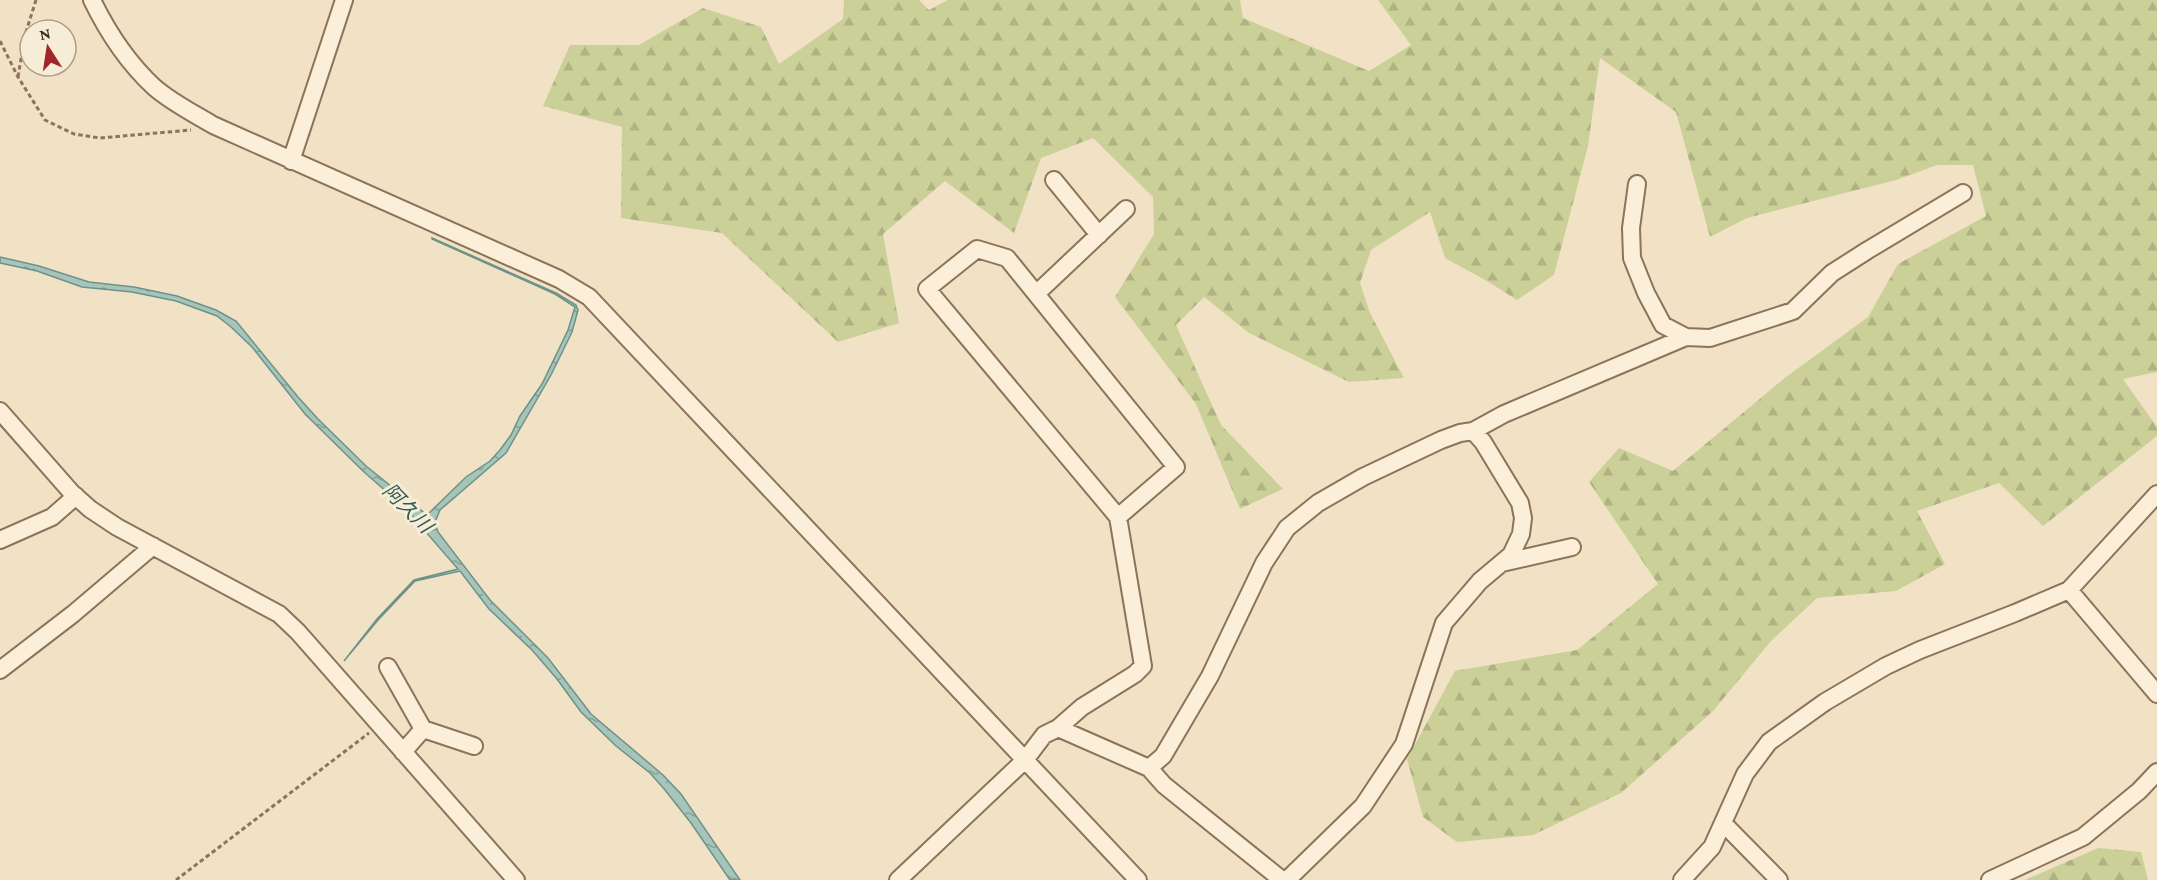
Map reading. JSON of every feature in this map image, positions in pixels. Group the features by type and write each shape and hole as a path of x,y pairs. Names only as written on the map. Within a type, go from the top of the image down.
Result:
{"street":[{"path":"92,0 106,30 155,88 213,125 559,279 589,297 1138,880"},
{"path":"291,161 344,0"},
{"path":"1054,180 1099,235"},
{"path":"1637,184 1631,228 1632,258 1646,293 1664,325 1686,337"},
{"path":"1149,768 1163,756 1210,676 1264,563 1287,528 1318,503 1363,477 1441,440 1473,431 1504,414 1686,337 1710,338 1793,311 1832,273 1963,193"},
{"path":"1036,294 1126,209"},
{"path":"898,880 1025,759 1044,735 1058,728 1082,707 1135,674 1143,666 1118,517 927,289 977,249 1007,258 1176,467 1118,517"},
{"path":"0,411 76,496 117,527 279,614 516,880"},
{"path":"1058,728 1149,768 1164,785 1285,880 1363,806 1404,744 1444,623 1480,581 1511,555 1521,534 1520,503 1483,442 1473,431"},
{"path":"1682,880 1712,847 1744,774 1769,742 1825,702 1886,666 2068,590 2157,494"},
{"path":"0,540 52,517 76,496"},
{"path":"2,665 73,614 153,546"},
{"path":"1502,563 1572,547"},
{"path":"2068,590 2157,694"},
{"path":"388,667 423,729 474,746"},
{"path":"403,752 423,729"},
{"path":"1990,880 2083,837 2157,772"},
{"path":"1723,823 1779,880"}],"path":[{"path":"31,18 36,0"},
{"path":"0,41 18,77"},
{"path":"19,78 45,120 74,134 100,138 183,131 213,125"},
{"path":"176,880 380,725"}],"green space":[{"path":"844,0 919,0 929,10 948,0 1240,0 1243,18 1369,71 1411,45 1378,0 2157,0 2157,372 2123,379 2157,427 2157,436 2043,526 1999,483 1917,511 1945,564 1896,591 1817,598 1771,641 1713,711 1621,793 1533,835 1457,842 1423,817 1407,759 1455,671 1577,650 1658,584 1589,482 1619,448 1673,471 1786,377 1868,317 1898,264 1986,216 1973,165 1937,165 1896,180 1747,218 1710,237 1676,112 1600,58 1588,146 1554,275 1517,300 1445,258 1430,212 1371,250 1360,283 1370,313 1404,378 1349,382 1249,333 1204,297 1176,325 1221,425 1283,489 1240,509 1196,404 1115,297 1154,234 1153,197 1093,138 1041,158 1014,233 945,181 883,234 899,323 838,342 722,233 621,218 622,127 543,106 570,45 639,45 703,8 761,27 779,64 843,19"},
{"path":"2098,848 2141,852 2148,880 2025,880"}],"water":[{"name":"阿久川","path":"432,238 556,293 576,305 578,310 572,332 551,375 506,453 440,510 435,522 438,532 490,600 548,658 591,714 663,775 681,794 740,880 730,880 665,790 650,773 616,746 581,712 557,679 532,650 489,609 460,571 415,581 344,661 377,619 414,580 458,569 406,509 305,414 252,347 231,327 217,316 176,301 132,292 82,287 37,271 0,263 0,257 39,266 89,282 134,287 177,296 216,310 236,321 318,419 366,466 427,515 466,477 490,461 511,435 520,416 542,384 568,330 575,307 555,294"}]}
